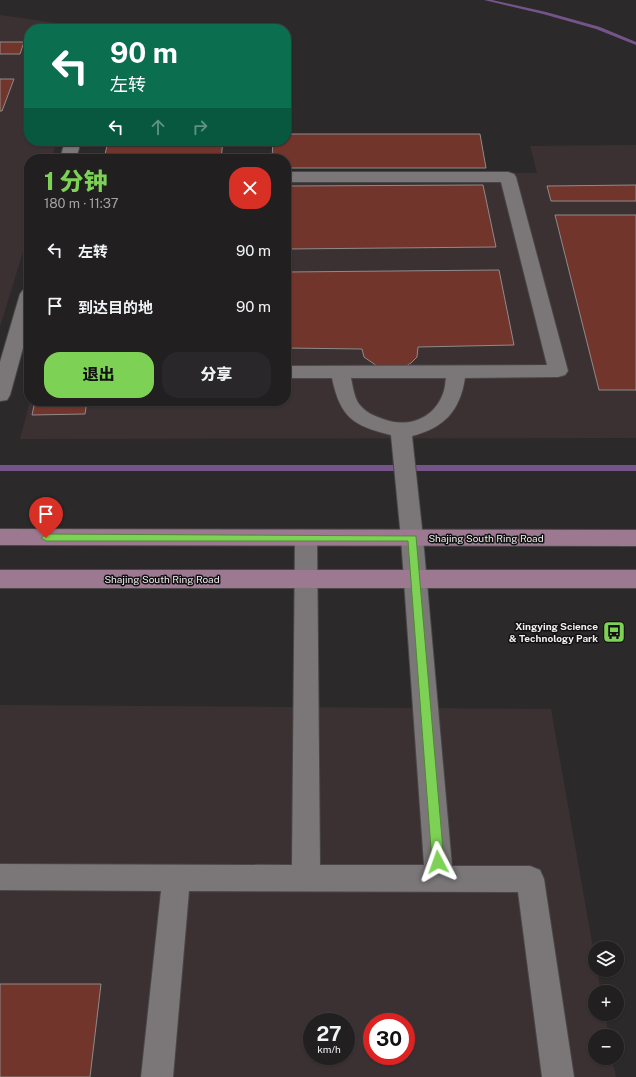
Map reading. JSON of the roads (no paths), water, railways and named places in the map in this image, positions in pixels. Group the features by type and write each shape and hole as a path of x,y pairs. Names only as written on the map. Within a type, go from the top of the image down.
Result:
{"main road":[{"name":"Shajing South Ring Road","path":"0,538 636,538"},
{"name":"Shajing South Ring Road","path":"0,579 636,579"}],"street":[{"path":"291,178 508,177 558,371 291,372"},
{"path":"0,395 24,311"},
{"path":"340,372 351,408 363,418 383,426 401,430 421,428 438,418 453,394 457,372"},
{"path":"401,430 412,538 439,878"},
{"path":"306,538 306,878"},
{"path":"0,878 530,879 558,1077"},
{"path":"157,1077 176,878"}],"waterway":[{"path":"486,0 544,13 598,28 636,44"},
{"path":"0,468 636,468"}],"place":[{"name":"Xingying Science & Technology Park","path":"614,632"}]}
